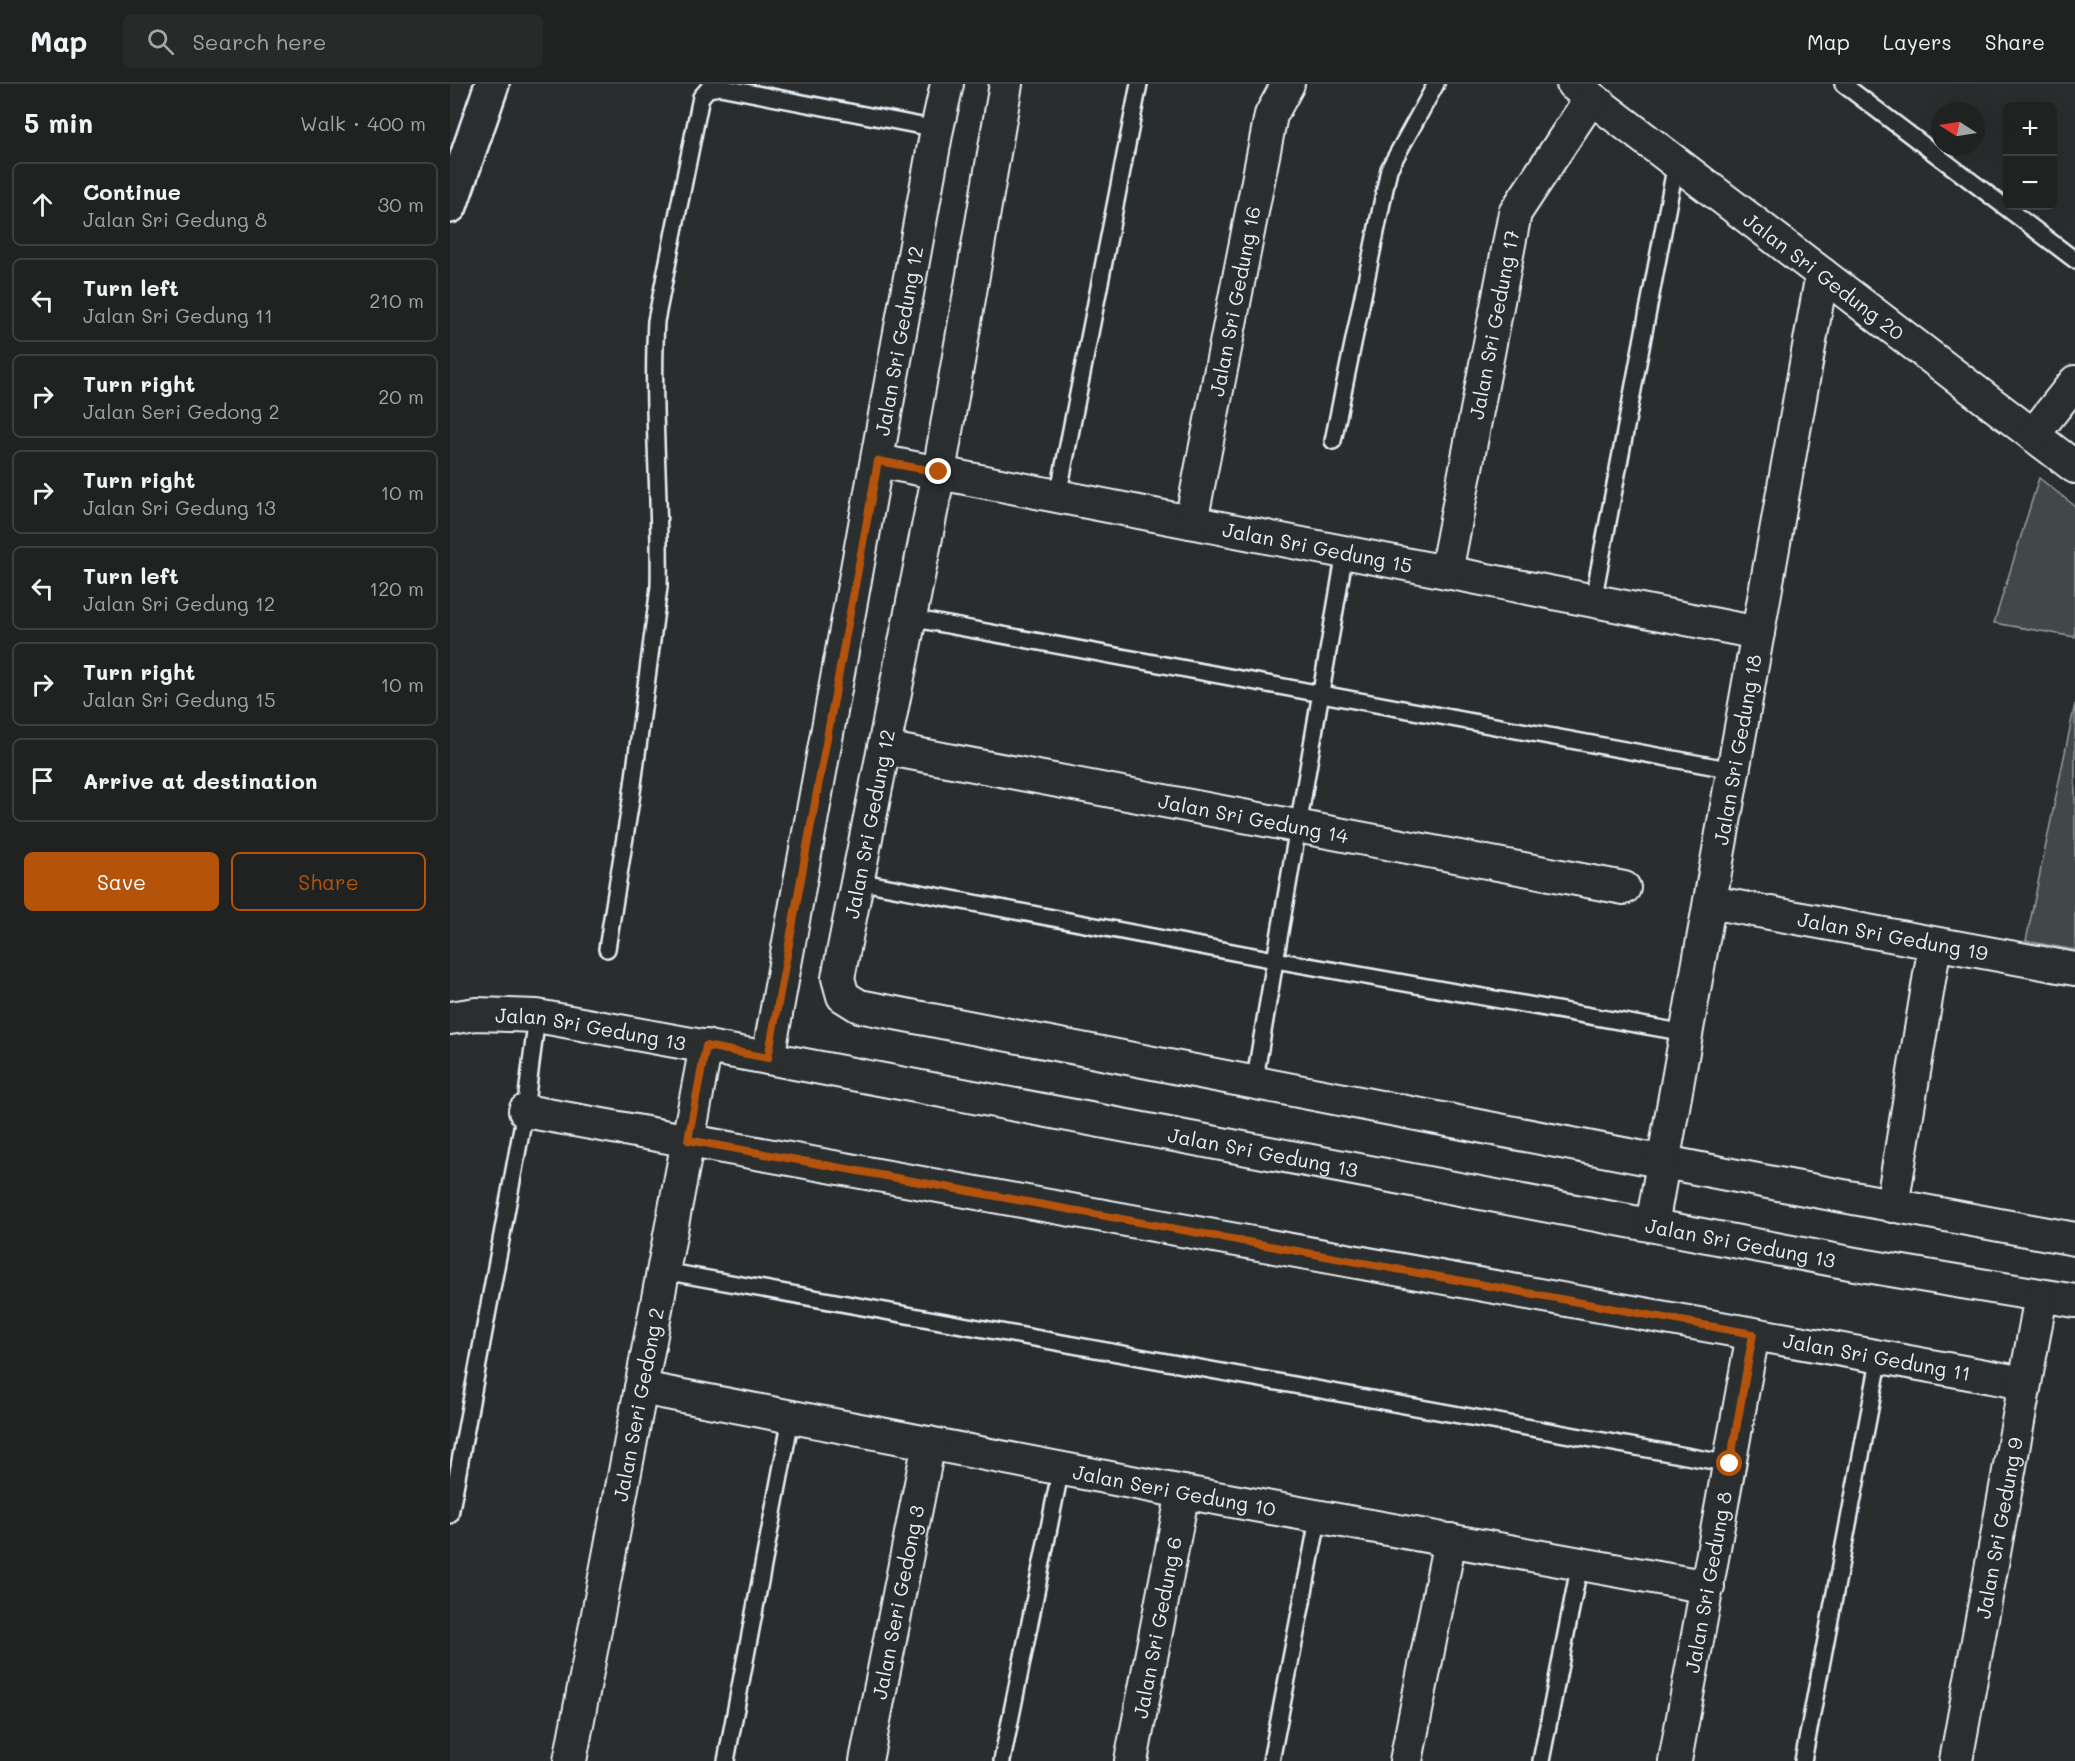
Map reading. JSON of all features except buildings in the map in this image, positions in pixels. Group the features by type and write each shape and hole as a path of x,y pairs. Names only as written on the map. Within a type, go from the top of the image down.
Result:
{"highway":[{"path":"450,206 492,84"}],"street":[{"name":"Jalan Sri Gedung 12","path":"768,1058 947,84"},
{"name":"Jalan Sri Gedung 12","path":"1006,84 939,472 838,978 843,996 859,1006 1254,1084"},
{"name":"Jalan Sri Gedung 16","path":"1191,522 1270,116 1288,84"},
{"name":"Jalan Sri Gedung 20","path":"1589,88 1676,163 2075,467"},
{"name":"Jalan Sri Gedung 17","path":"1446,572 1515,213 1589,88"},
{"name":"Jalan Sri Gedung 18","path":"1652,1225 1822,274"},
{"path":"2033,435 2075,382"},
{"name":"Jalan Sri Gedung 15","path":"878,461 1758,633"},
{"name":"Jalan Sri Gedung 14","path":"884,748 1624,888"},
{"name":"Jalan Sri Gedung 19","path":"1710,902 2075,969"},
{"path":"1892,1206 1935,944"},
{"name":"Jalan Sri Gedung 13","path":"450,1018 476,1014 537,1016 1855,1264 2075,1301"},
{"name":"Jalan Seri Gedong 2","path":"570,1761 706,1046"},
{"path":"1254,1084 1664,1164 2075,1239"},
{"name":"Jalan Sri Gedung 11","path":"525,1111 2024,1383"},
{"name":"Jalan Sri Gedung 9","path":"1956,1761 2041,1296"},
{"name":"Jalan Sri Gedung 8","path":"1675,1761 1753,1334"},
{"name":"Jalan Seri Gedung 10","path":"641,1388 1183,1492 1708,1587"},
{"name":"Jalan Seri Gedong 3","path":"866,1761 929,1443"},
{"name":"Jalan Sri Gedung 6","path":"1131,1761 1183,1492"},
{"path":"1406,1761 1450,1540"}],"lane":[{"path":"1058,496 1139,84"},
{"path":"1333,441 1389,169 1436,84"},
{"path":"1843,84 2075,260"},
{"path":"607,949 631,800 659,587 654,356 656,321 701,97 708,89 720,87 937,129"},
{"path":"1593,601 1676,163"},
{"path":"1254,1084 1345,552"},
{"path":"910,618 1734,770"},
{"path":"857,881 1275,960 1686,1033"},
{"path":"450,1515 525,1111 537,1016"},
{"path":"664,1271 1730,1464"},
{"path":"1803,1761 1880,1356"},
{"path":"726,1761 791,1418"},
{"path":"1002,1761 1061,1468"},
{"path":"1271,1761 1319,1515"},
{"path":"1541,1761 1580,1563"}],"shaded area":[{"path":"2039,478 2075,506 2075,637 1994,623"},
{"path":"2075,704 2075,950 2026,941"}],"route":[{"path":"939,472 878,461 768,1058 706,1046 688,1140 1753,1334 1730,1464"}]}
